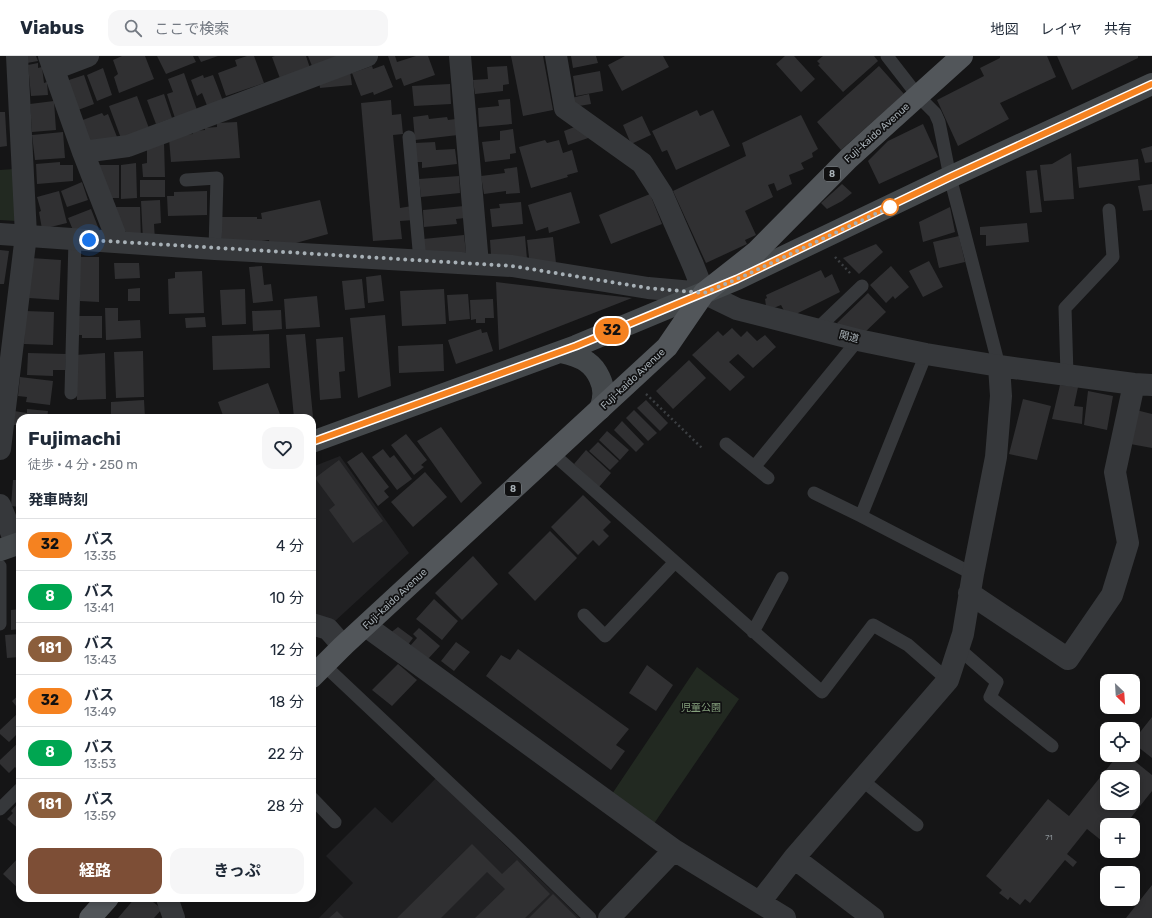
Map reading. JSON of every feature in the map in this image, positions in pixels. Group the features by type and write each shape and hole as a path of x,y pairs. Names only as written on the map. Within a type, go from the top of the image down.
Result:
{"main road":[{"name":"Fuji-kaido Avenue","path":"318,671 343,646 667,348 704,293 756,252 848,158 962,56"},
{"path":"316,441 561,352 744,276 950,177 1152,84"},
{"path":"561,352 576,356 588,362 597,373 602,383 603,397 600,409"},
{"path":"90,918 104,902"}],"street":[{"path":"0,449 26,235 17,56"},
{"path":"88,56 51,62 83,152 118,242"},
{"path":"83,152 128,146 367,56"},
{"path":"460,56 478,264"},
{"path":"0,234 215,249 512,266 648,288 704,293 662,194 642,163 566,108 556,56"},
{"name":"関道","path":"704,293 737,309 858,340 926,354 999,366 1143,384"},
{"path":"760,902 794,858 948,680 963,634 971,584 996,457 1001,396 999,366"},
{"path":"971,584 1068,659 1112,595 1128,543 1115,472 1143,384"},
{"path":"1,510 12,546"},
{"path":"316,625 328,629 343,646"},
{"path":"366,626 674,850 785,918"},
{"path":"608,918 674,850"},
{"path":"794,858 872,918"},
{"path":"168,902 174,918"}],"lane":[{"path":"887,56 918,96 935,113 999,366"},
{"path":"409,137 420,260"},
{"path":"186,180 217,178 215,249"},
{"path":"1067,375 1065,308 1113,257 1109,210"},
{"path":"71,393 75,239"},
{"path":"817,330 862,286"},
{"path":"755,466 858,340"},
{"path":"861,516 926,354"},
{"path":"726,444 768,478"},
{"path":"552,453 822,692 873,625 908,645 948,680"},
{"path":"814,493 861,516 971,584"},
{"path":"584,615 605,636 675,562"},
{"path":"0,566 0,624"},
{"path":"754,632 782,578"},
{"path":"958,648 997,682 990,697 1052,746"},
{"path":"318,671 513,844 590,918"},
{"path":"862,780 917,825"},
{"path":"0,809 16,793"},
{"path":"316,802 335,822"}],"path":[{"path":"835,257 862,286"},
{"path":"632,380 703,449"}],"shaded area":[{"path":"340,456 409,553 334,622 316,616 316,465"},
{"path":"436,778 580,918 319,918 353,883 326,856 375,807 392,823"}],"green space":[{"path":"14,169 16,221 0,220 0,170"},
{"name":"児童公園","path":"697,667 739,699 651,828 610,797"}],"building":[{"path":"26,56 36,56 38,61 27,63"},
{"path":"122,56 145,56 154,79 119,93 114,77 118,74 113,60"},
{"path":"157,56 193,56 196,62 166,74"},
{"path":"198,56 218,56 201,62"},
{"path":"247,56 254,56 264,83 226,96 218,73 237,66 235,60"},
{"path":"306,56 311,71 281,81 272,57"},
{"path":"308,56 344,56 314,71"},
{"path":"388,56 395,56 397,62 416,56 428,56 435,75 404,86 401,78 396,80"},
{"path":"511,56 543,56 553,110 523,116"},
{"path":"571,56 596,56 598,63 573,68"},
{"path":"625,56 663,56 669,67 622,91 608,65"},
{"path":"785,56 794,56 815,79 801,92 776,64"},
{"path":"823,56 874,56 878,61 843,92 818,65 820,64 817,61"},
{"path":"1000,56 1047,56 1056,77 1000,103 1009,119 958,146 937,100 984,76 980,68 1000,58"},
{"path":"1057,56 1138,56 1138,58 1072,90"},
{"path":"38,63 38,68 42,67 44,83 47,82 48,95 31,96 28,65"},
{"path":"384,65 393,87 374,95 373,92 361,96 352,73 372,66 373,69"},
{"path":"507,66 509,84 503,85 503,91 475,94 473,80 488,79 487,67"},
{"path":"879,66 904,94 841,150 817,122"},
{"path":"103,68 112,95 97,101 87,75"},
{"path":"350,71 352,85 320,88 319,80"},
{"path":"600,71 603,91 576,96 573,76"},
{"path":"184,73 197,110 175,118 167,94 173,92 168,79"},
{"path":"84,75 94,104 78,110 66,81"},
{"path":"203,75 204,78 213,75 223,101 208,108 202,93 197,96 191,80"},
{"path":"450,84 451,104 414,106 412,86"},
{"path":"164,94 172,118 156,124 147,100"},
{"path":"589,94 591,104 573,107 571,98"},
{"path":"137,96 150,131 122,141 109,106"},
{"path":"510,99 512,124 479,127 478,108 499,106 498,100"},
{"path":"391,100 392,115 401,114 403,134 393,135 400,208 412,206 414,220 400,221 402,239 373,241 361,103"},
{"path":"54,101 56,130 32,132 30,104"},
{"path":"697,110 700,116 713,110 730,146 676,170 667,150 662,152 652,131"},
{"path":"0,112 5,112 7,146 0,147"},
{"path":"102,113 104,116 108,114 119,142 88,145 80,121"},
{"path":"428,115 429,119 447,117 448,120 456,119 458,135 415,140 413,117"},
{"path":"801,115 818,149 812,153 813,157 801,163 804,169 789,175 792,184 777,191 774,183 768,185 773,197 745,211 756,235 745,240 747,244 706,263 673,191 746,156 742,143"},
{"path":"642,116 651,135 631,144 623,125"},
{"path":"237,122 240,158 171,162 169,139 181,135 193,134 193,131 205,130 205,128 217,127 217,123"},
{"path":"923,124 938,157 879,184 868,161 888,141"},
{"path":"577,126 591,137 568,145 564,131"},
{"path":"513,129 516,153 510,154 510,159 485,162 482,142 500,140 500,131"},
{"path":"63,132 65,158 35,160 32,135"},
{"path":"545,140 547,143 559,140 563,153 572,150 578,172 567,175 568,177 531,188 519,147"},
{"path":"164,142 165,177 143,177 142,164 147,163 147,149"},
{"path":"435,142 436,150 455,149 457,164 422,168 422,162 417,162 415,143"},
{"path":"1152,146 1152,162 1145,163 1141,149"},
{"path":"1071,153 1074,199 1044,201 1040,165 1052,164"},
{"path":"1138,159 1140,180 1079,188 1077,167"},
{"path":"60,162 60,165 73,165 73,181 37,184 36,164"},
{"path":"136,163 137,198 121,199 121,165"},
{"path":"98,165 119,165 119,198 108,198"},
{"path":"517,167 520,193 506,194 506,191 484,194 481,176 505,173 504,169"},
{"path":"1037,170 1042,212 1030,213 1026,171"},
{"path":"459,176 460,193 421,197 419,179"},
{"path":"140,180 165,180 165,197 140,197"},
{"path":"82,182 88,200 67,207 61,191"},
{"path":"842,184 852,193 842,201 827,209 821,203"},
{"path":"1152,184 1152,210 1143,211 1138,186"},
{"path":"59,191 67,223 42,229 39,212 41,211 37,197"},
{"path":"207,191 207,215 168,216 167,196 174,196 174,192"},
{"path":"571,192 580,223 549,233 548,227 536,231 528,205"},
{"path":"650,194 662,224 611,244 599,215"},
{"path":"160,200 161,223 154,224 155,241 143,241 141,201"},
{"path":"320,200 328,234 271,250 269,240 222,246 221,217 257,217 257,219 262,219 261,213"},
{"path":"521,202 523,224 492,227 490,209 500,208 499,204"},
{"path":"464,206 465,218 456,219 457,224 424,227 423,210"},
{"path":"116,207 140,207 141,240 126,240 126,231 121,231 118,227"},
{"path":"950,207 955,232 923,242 919,222"},
{"path":"91,209 100,232 75,235 68,218"},
{"path":"1027,223 1029,242 986,246 986,235 980,235 980,227"},
{"path":"464,235 466,252 426,256 423,239"},
{"path":"525,236 527,259 491,255 490,240"},
{"path":"959,236 965,262 939,268 933,242"},
{"path":"553,237 556,263 530,266 527,240"},
{"path":"876,244 883,252 859,274 843,258"},
{"path":"0,250 9,251 4,284 0,284"},
{"path":"80,257 99,257 99,302 80,301"},
{"path":"31,258 61,260 59,300 29,298"},
{"path":"929,261 943,287 923,297 909,271"},
{"path":"114,263 139,263 140,278 115,279"},
{"path":"262,266 264,285 271,284 273,301 253,303 249,267"},
{"path":"891,266 909,287 895,299 893,296 886,303 870,285"},
{"path":"821,270 825,278 832,274 840,292 788,318 781,305 771,309 766,306 766,295"},
{"path":"202,271 204,313 169,314 168,279 175,278 175,272"},
{"path":"381,275 384,301 368,303 366,277"},
{"path":"362,279 365,308 345,310 342,281"},
{"path":"496,282 632,298 499,350"},
{"path":"140,288 140,301 128,301 128,289"},
{"path":"245,289 246,324 222,325 220,290"},
{"path":"444,289 446,324 402,326 400,291"},
{"path":"868,293 886,312 862,335 844,330 837,323"},
{"path":"468,294 470,319 449,321 447,295"},
{"path":"317,296 320,327 286,329 284,299"},
{"path":"493,299 494,318 485,318 485,323 476,323 476,319 471,320 470,300"},
{"path":"105,308 118,308 118,321 140,320 141,338 106,340"},
{"path":"281,310 282,329 253,331 252,311"},
{"path":"25,311 54,312 53,345 24,344"},
{"path":"385,315 391,386 358,398 350,318"},
{"path":"77,316 102,316 102,338 82,338 82,335 77,335"},
{"path":"205,317 206,327 186,328 185,318"},
{"path":"732,328 741,337 747,331 757,341 765,335 776,347 753,368 738,354 729,362 745,377 730,391 692,355 718,331 723,336"},
{"path":"481,329 482,333 487,332 493,351 456,364 448,340"},
{"path":"269,334 270,368 213,370 212,336"},
{"path":"305,334 313,414 294,414 286,335"},
{"path":"343,337 345,371 339,372 341,398 320,400 316,339"},
{"path":"443,344 444,371 399,373 398,346"},
{"path":"143,351 144,397 116,398 114,352"},
{"path":"28,353 66,354 65,370 53,370 53,376 27,375"},
{"path":"105,353 106,399 77,400 75,355"},
{"path":"689,360 706,378 673,409 656,391"},
{"path":"20,377 53,381 50,405 26,402 27,397 18,396"},
{"path":"268,383 280,414 222,414 218,402"},
{"path":"1060,385 1078,387 1074,406 1083,407 1082,424 1052,419"},
{"path":"1088,391 1113,396 1107,430 1084,425"},
{"path":"1023,399 1051,406 1037,460 1009,454"},
{"path":"144,400 145,414 111,414 111,402"},
{"path":"646,400 668,423 660,431 637,408"},
{"path":"27,409 48,411 48,414 16,414 16,425 12,425 14,411 27,413"},
{"path":"1132,409 1152,414 1152,448 1125,443"},
{"path":"634,410 657,433 648,441 626,418"},
{"path":"622,421 644,444 636,452 614,430"},
{"path":"441,427 482,483 461,503 417,441"},
{"path":"607,431 629,450 620,460 599,440"},
{"path":"406,434 427,460 421,465 424,467 414,475 391,445"},
{"path":"598,442 619,461 610,470 589,451"},
{"path":"383,449 390,458 394,455 412,479 397,490 372,457"},
{"path":"586,450 611,473 599,487 574,464"},
{"path":"362,452 389,487 384,491 389,497 378,506 347,462"},
{"path":"339,460 383,521 353,543 329,510 335,505 316,477"},
{"path":"425,472 447,497 413,527 391,502"},
{"path":"13,480 16,480 16,507 11,506"},
{"path":"583,495 611,522 603,530 609,536 599,546 593,540 578,555 551,527"},
{"path":"550,531 577,558 535,601 508,573"},
{"path":"473,556 498,584 462,620 435,593"},
{"path":"434,599 458,621 442,640 416,619"},
{"path":"16,609 16,629 11,630 11,610"},
{"path":"398,627 413,638 407,646 389,634"},
{"path":"419,628 440,646 427,660 410,646 417,638 413,634"},
{"path":"16,634 16,657 7,658 5,635"},
{"path":"456,642 470,652 454,671 441,661"},
{"path":"518,649 629,729 616,745 625,751 611,770 486,676 501,655 510,660"},
{"path":"398,664 417,680 392,706 372,690"},
{"path":"647,665 673,685 656,711 629,693"},
{"path":"16,698 16,706 12,701"},
{"path":"16,715 16,735 9,742 0,734 0,730"},
{"path":"1152,717 1152,758 1140,749 1140,732"},
{"path":"16,745 16,768 15,767 9,773 0,764 0,760"},
{"path":"1112,762 1136,762 1152,775 1152,791 1140,806 1140,770 1106,770"},
{"path":"1100,777 1100,810 1137,810 1131,818 1100,818 1100,839 1087,829 1067,854 1077,862 1073,867 1065,860 1030,903 1025,899 1020,905 1010,897 1008,900 999,893 1002,890 986,876 1048,799 1069,816"},
{"path":"16,805 16,827 7,819 13,813 11,811"},
{"path":"472,844 502,874 517,860 550,894 525,918 475,918 505,889 487,872 441,918 397,918"},
{"path":"16,860 16,886 3,874"},
{"path":"1152,885 1152,918 1126,918 1135,906 1140,906 1140,900"},
{"path":"553,894 577,918 529,918"},
{"path":"132,902 153,902 162,909 154,918 118,918"},
{"path":"337,911 344,918 329,918"}],"bus line":[{"name":"32","path":"316,441 576,346 737,279 950,177 1152,84"}],"route":[{"path":"89,240 215,249 512,266 648,288 704,293 744,276 890,207"}]}
